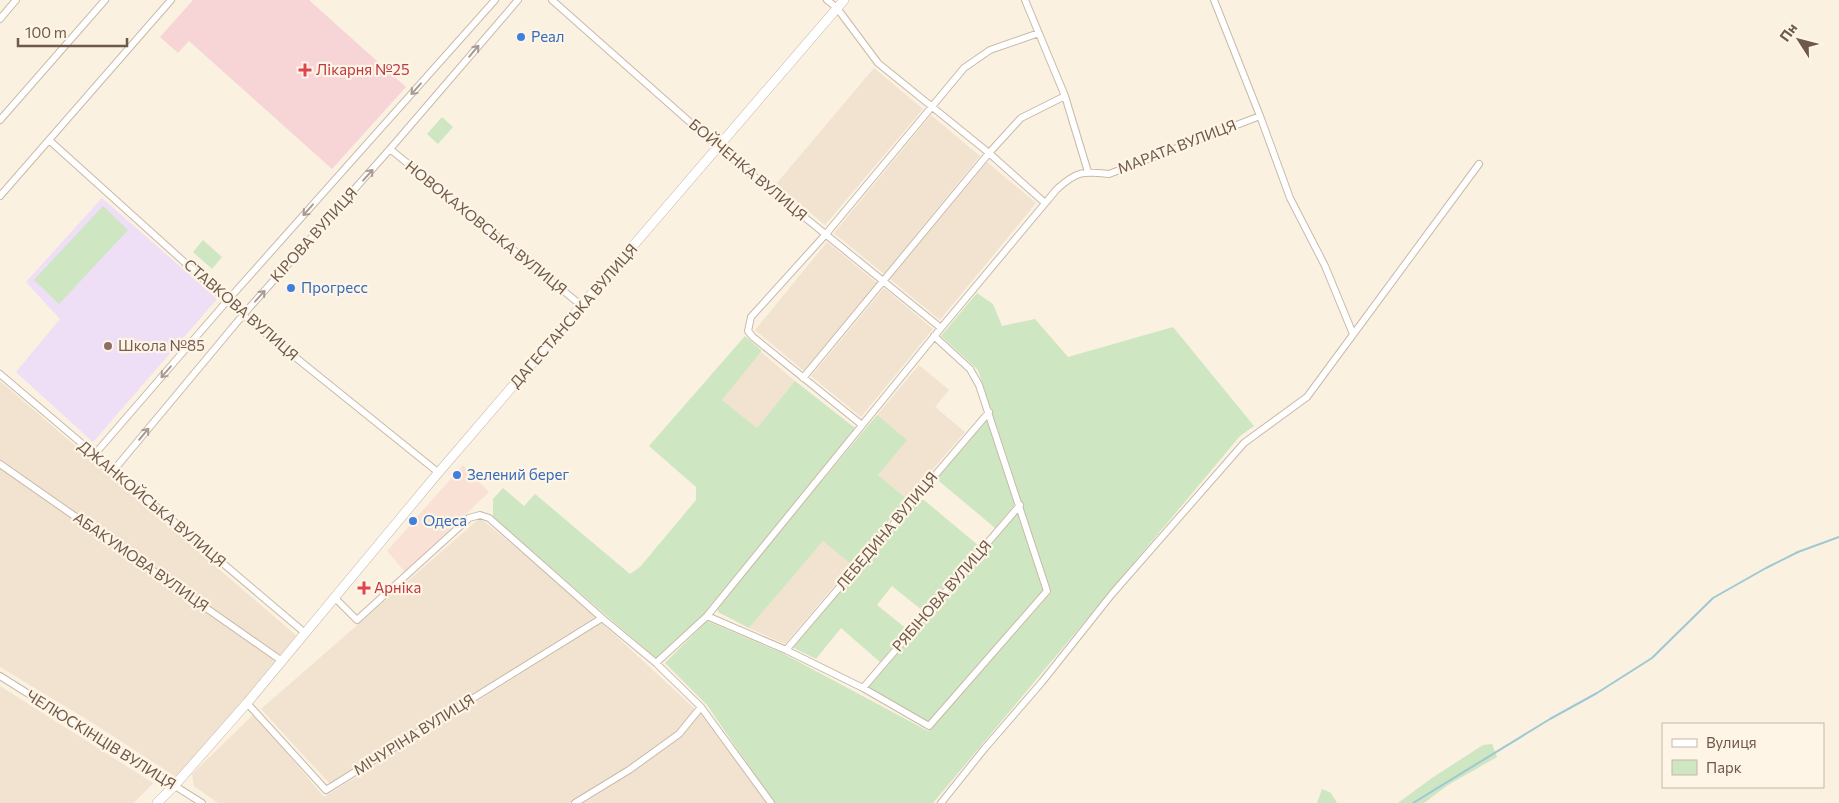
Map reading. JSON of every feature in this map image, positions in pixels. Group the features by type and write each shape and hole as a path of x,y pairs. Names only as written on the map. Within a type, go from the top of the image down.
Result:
{"street":[{"path":"0,19 16,0"},
{"path":"0,120 105,0"},
{"path":"2,192 171,0"},
{"name":"КІРОВА ВУЛИЦЯ","path":"94,455 227,301 496,0"},
{"name":"КІРОВА ВУЛИЦЯ","path":"113,471 243,315 390,149 518,0"},
{"name":"БОЙЧЕНКА ВУЛИЦЯ","path":"552,0 718,146 941,328"},
{"path":"827,0 837,8 878,63 989,153 1045,203"},
{"name":"ДАГЕСТАНСЬКА ВУЛИЦЯ","path":"157,803 247,703 439,473 844,0"},
{"path":"1025,0 1065,96 1088,172"},
{"path":"1214,0 1290,198 1325,266 1353,334"},
{"path":"862,425 753,338 748,332 748,324 751,317 826,234 964,68 990,50 1039,33"},
{"path":"803,378 989,153 1021,118 1065,96"},
{"name":"МАРАТА ВУЛИЦЯ","path":"941,328 1045,203 1068,179 1082,172 1109,174 1260,116"},
{"name":"СТАВКОВА ВУЛИЦЯ","path":"49,140 243,315 439,473"},
{"name":"НОВОКАХОВСЬКА ВУЛИЦЯ","path":"390,149 582,306"},
{"path":"941,803 1042,682 1112,594 1244,443 1307,396 1479,164"},
{"path":"656,663 707,616 941,328"},
{"path":"707,616 786,650 863,688 929,726 1048,591 979,385 970,369 934,336"},
{"name":"ДЖАНКОЙСЬКА ВУЛИЦЯ","path":"0,374 305,633"},
{"name":"ЛЕБЕДИНА ВУЛИЦЯ","path":"786,650 989,412"},
{"name":"АБАКУМОВА ВУЛИЦЯ","path":"0,464 282,660"},
{"name":"РЯБІНОВА ВУЛИЦЯ","path":"863,688 1020,505"},
{"path":"334,598 357,620 469,518 480,515 489,518 656,663 701,708 771,803"},
{"name":"МІЧУРІНА ВУЛИЦЯ","path":"247,703 326,790 602,618"},
{"name":"ЧЕЛЮСКІНЦІВ ВУЛИЦЯ","path":"0,676 202,803"},
{"path":"575,803 629,770 679,734 701,708"}],"shaded area":[{"name":"Лікарня №25","path":"193,0 309,0 406,87 332,169 189,41 178,53 160,37"},
{"path":"874,68 923,109 825,225 776,184"},
{"path":"931,115 980,156 884,274 834,233"},
{"path":"987,162 1036,203 940,320 890,279"},
{"name":"Школа №85","path":"102,198 217,299 93,442 16,372 60,319 26,282"},
{"path":"827,242 877,283 804,371 755,330"},
{"path":"884,288 933,329 861,417 811,376"},
{"path":"761,352 795,381 757,428 722,400"},
{"path":"919,365 949,390 935,407 965,432 907,499 878,475 877,415"},
{"path":"0,381 298,637 176,777 96,725 0,667"},
{"path":"463,465 489,492 405,572 387,551"},
{"path":"480,518 556,581 595,617 330,784 261,709"},
{"path":"823,541 852,565 785,644 749,628"},
{"path":"602,623 695,709 677,731 626,768 569,803 218,803 194,786 192,774 254,714 324,797"},
{"path":"0,686 153,783 134,803 0,803"},
{"path":"701,713 767,803 583,803 631,773 682,736"}],"green space":[{"path":"442,117 453,127 438,144 427,134"},
{"path":"103,206 128,230 59,304 34,280"},
{"path":"203,240 222,257 212,269 193,252"},
{"path":"977,293 993,304 1002,326 1035,319 1068,357 1173,327 1254,426 1240,436 933,803 774,803 707,705 665,663 707,621 784,654 928,731 1051,593 978,370 941,336"},
{"path":"745,336 761,352 722,400 757,428 795,381 855,428 707,611 657,659 493,518 493,499 503,488 524,506 535,494 630,574 640,567 696,500 696,487 649,446"},
{"path":"877,415 907,440 878,475 907,499 852,565 823,541 749,628 718,612 717,606"},
{"path":"988,418 1017,502 995,528 939,481 939,476"},
{"path":"918,500 924,500 979,546 923,611 892,586 877,605 908,630 880,662 841,628 816,659 792,647"},
{"path":"1020,509 1044,589 928,722 868,688"},
{"path":"1492,744 1497,757 1448,785 1424,803 1398,803 1483,745"},
{"path":"1322,789 1331,793 1337,803 1317,803"}],"waterway":[{"path":"1413,803 1652,658 1713,598 1798,552 1839,537"}],"place":[{"name":"Реал","path":"521,37"},
{"name":"Лікарня №25","path":"305,70"},
{"name":"Прогресс","path":"291,288"},
{"name":"Школа №85","path":"108,346"},
{"name":"Зелений берег","path":"457,475"},
{"name":"Одеса","path":"413,521"},
{"name":"Арніка","path":"364,588"}]}
